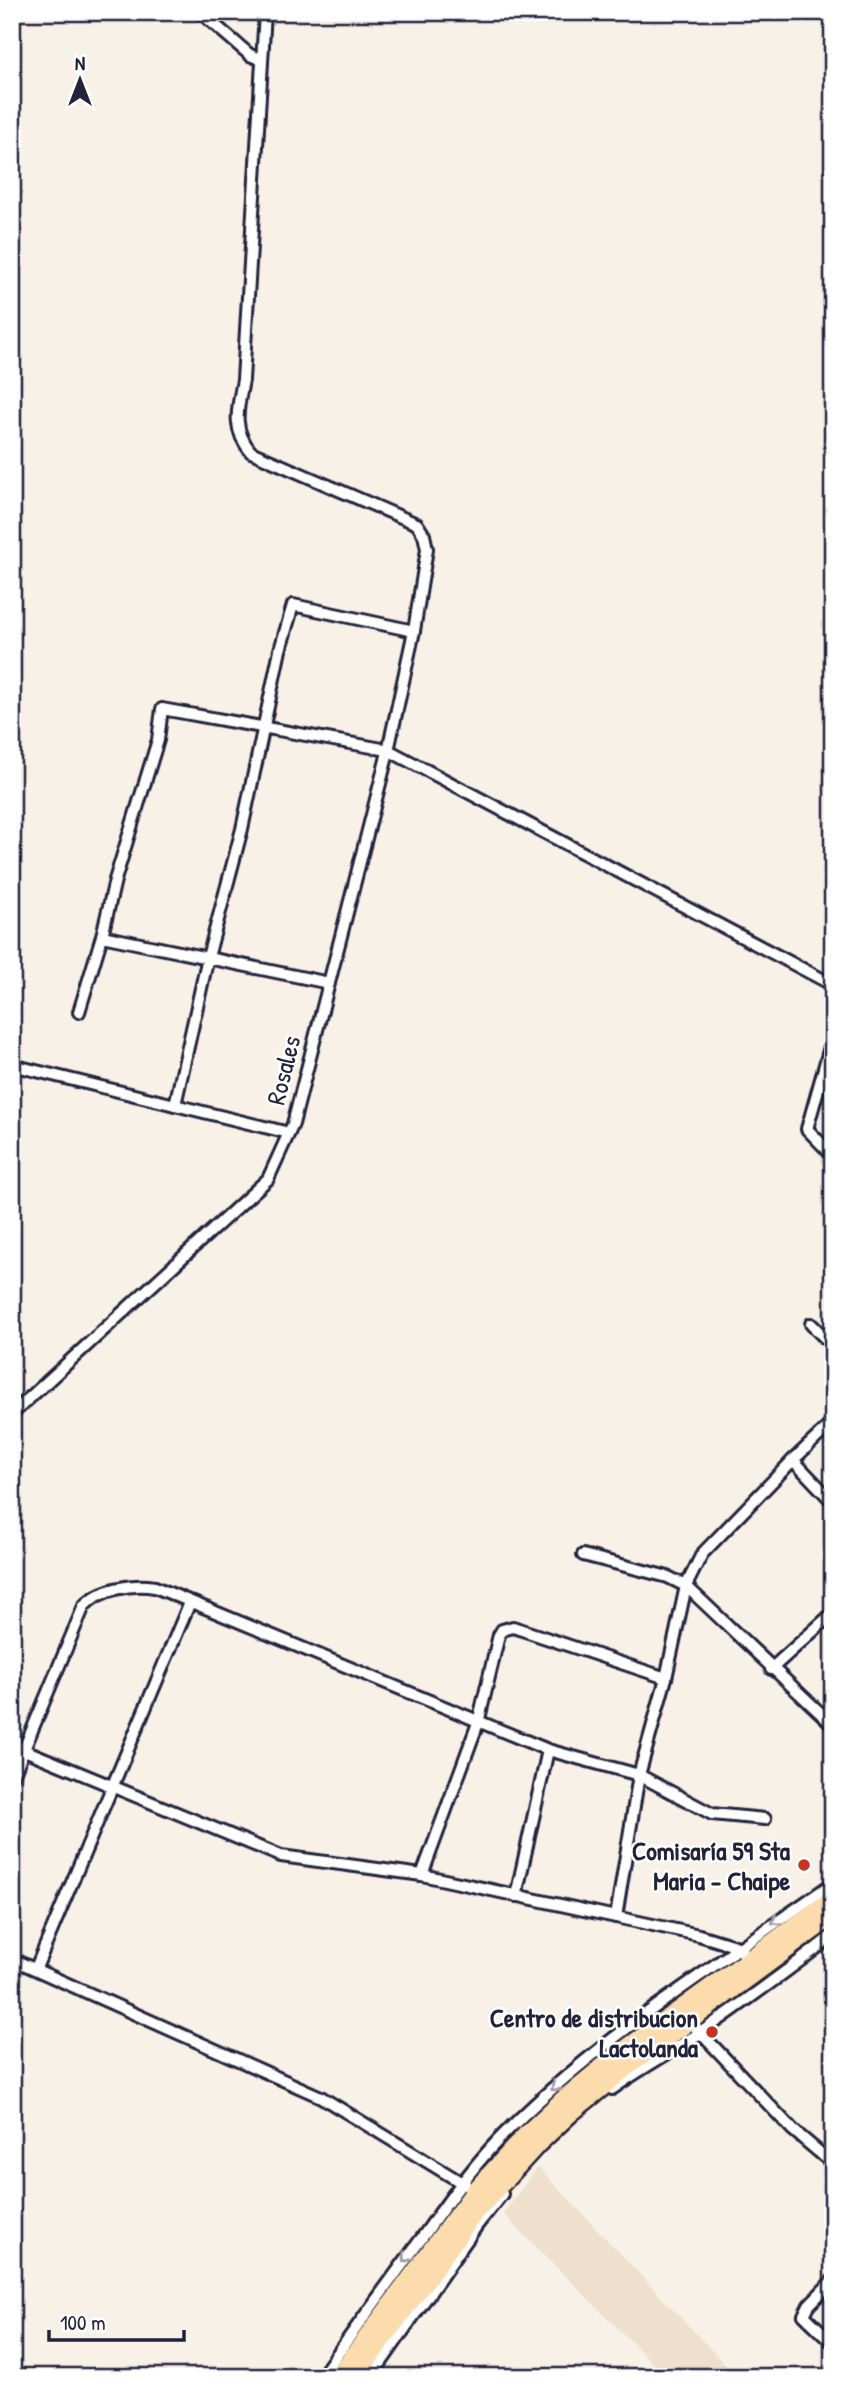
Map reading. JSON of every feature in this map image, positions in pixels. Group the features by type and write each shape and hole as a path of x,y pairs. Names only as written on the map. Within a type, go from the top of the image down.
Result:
{"highway":[{"path":"338,2377 468,2186 590,2077 743,1953 768,1946 833,1899"},
{"path":"355,2377 474,2214 514,2167 599,2088 693,2025 833,1915"}],"street":[{"path":"200,12 250,55 260,59"},
{"name":"Rosales","path":"12,1414 268,1179 289,1133 329,983 388,750 414,631 427,549 424,535 416,524 251,452 241,440 236,417 243,380 260,59 265,12"},
{"path":"175,1105 208,957 242,829 280,650 293,605 414,631"},
{"path":"79,1012 102,936 115,880 158,740 162,709 388,750 833,985"},
{"path":"102,936 329,983"},
{"path":"833,1035 807,1129 833,1156"},
{"path":"12,1065 289,1133"},
{"path":"811,1324 833,1346"},
{"path":"616,1917 639,1775 693,1569 702,1554 833,1422"},
{"path":"793,1460 833,1502"},
{"path":"583,1555 668,1577 687,1586 833,1725"},
{"path":"12,1778 84,1606 92,1598 136,1585 146,1585 548,1750 639,1775 712,1814 765,1819"},
{"path":"36,1968 190,1602"},
{"path":"771,1668 833,1613"},
{"path":"422,1875 478,1723 499,1635 507,1627 666,1678"},
{"path":"12,1745 281,1856 422,1875 699,1935 743,1953"},
{"path":"516,1896 548,1750"},
{"path":"321,2377 468,2186 509,2128 605,2046 743,1953 833,1883"},
{"path":"632,2045 693,2025 790,1970 833,1935"},
{"path":"768,1946 757,1963 689,2013 693,2025 793,2130 833,2164"},
{"path":"12,1959 321,2097 468,2186"},
{"path":"371,2377 478,2224 529,2164 577,2116 653,2060 693,2025"},
{"path":"833,2280 809,2305 804,2315 833,2343"}],"shaded area":[{"path":"538,2167 737,2377 667,2377 503,2214"}],"place":[{"name":"Comisaría 59 Sta Maria - Chaipe","path":"804,1865"},
{"name":"Centro de distribucion Lactolanda","path":"712,2032"}]}
